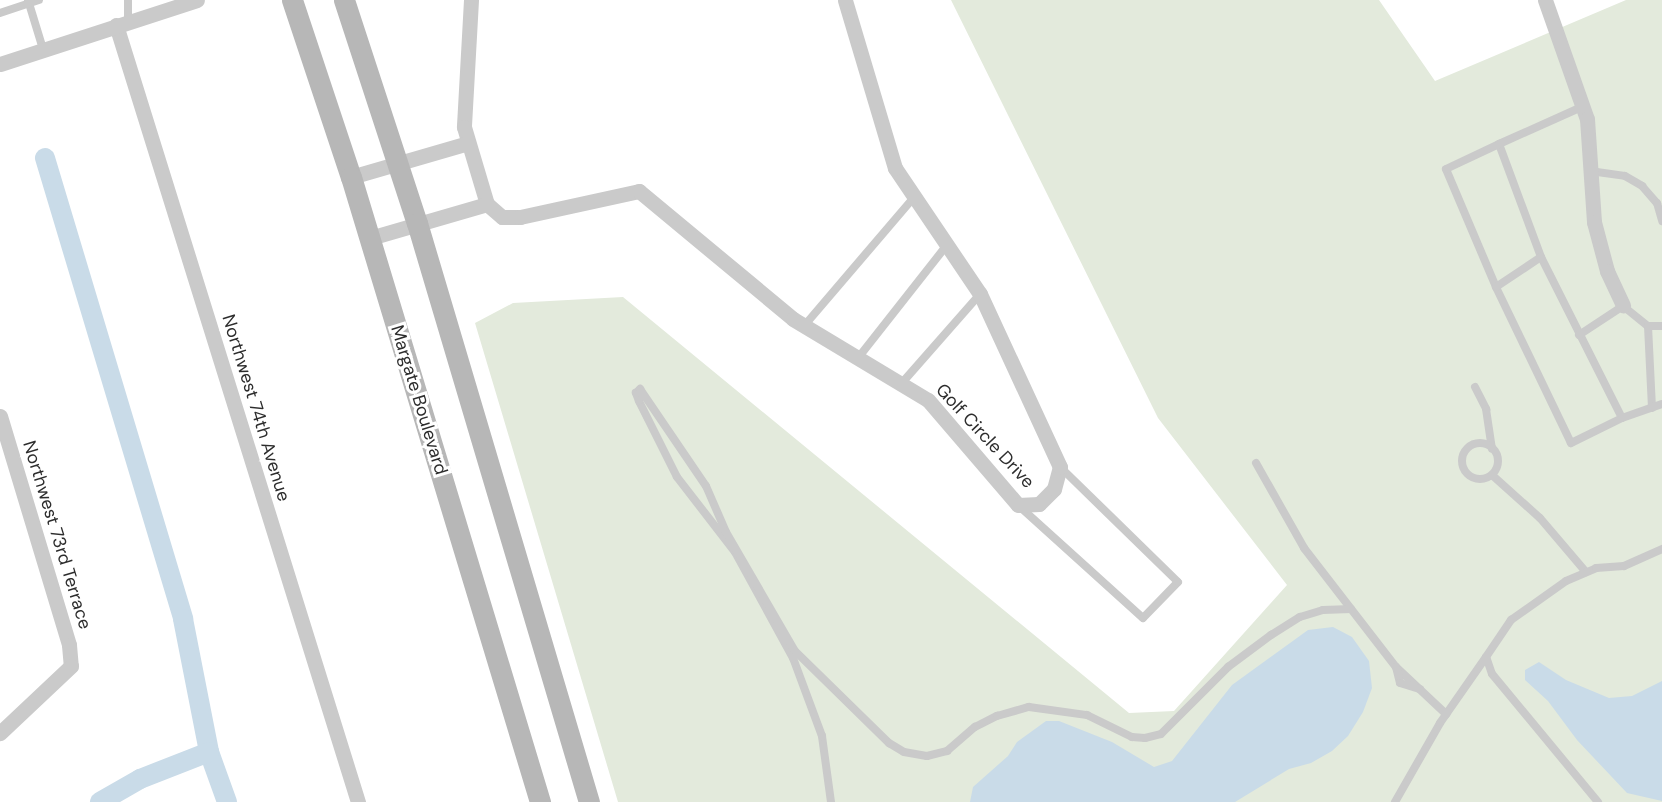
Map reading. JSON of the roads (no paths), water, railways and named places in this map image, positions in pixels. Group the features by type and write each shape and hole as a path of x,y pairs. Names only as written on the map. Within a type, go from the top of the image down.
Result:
{"street":[{"path":"0,64 197,0"},
{"name":"Margate Boulevard","path":"292,0 370,238 540,802"},
{"path":"344,0 417,224 589,802"},
{"path":"370,238 487,204 464,127 471,0"},
{"name":"Golf Circle Drive","path":"487,204 502,217 520,217 639,191 764,297 804,326 928,400 1018,505 1038,504 1054,489 1060,467 980,294 895,168 845,0"},
{"path":"1545,0 1584,106 1601,251 1623,306"},
{"name":"Northwest 74th Avenue","path":"122,23 358,802"},
{"path":"351,177 468,143"},
{"name":"Northwest 73rd Terrace","path":"0,416 69,645 71,666 0,732"}],"lane":[{"path":"0,13 28,1 39,0"},
{"path":"122,23 128,0"},
{"path":"28,1 43,49"},
{"path":"1584,106 1446,169 1496,286 1571,443 1622,418 1662,404"},
{"path":"1499,144 1541,257 1622,418"},
{"path":"1590,171 1624,176 1642,186 1657,203 1662,221"},
{"path":"804,326 914,197"},
{"path":"858,358 947,246"},
{"path":"1496,286 1541,257"},
{"path":"901,384 980,294"},
{"path":"1579,335 1623,306 1648,326 1662,326"},
{"path":"1648,326 1652,408"},
{"path":"1475,387 1486,409 1492,449 1498,465 1492,476 1480,480 1468,476 1462,464 1464,452 1474,444 1486,444 1492,449"},
{"path":"831,802 822,736 793,658 735,552 677,477 639,401 636,393 640,389 706,486 726,532 795,651 889,743 904,752 927,756 947,751 975,728 997,716 1029,707 1087,715 1132,736 1145,738 1161,734 1228,667 1271,635 1300,617 1323,610 1351,609"},
{"path":"1256,463 1304,548 1396,667 1400,683 1419,689 1446,714"},
{"path":"1018,505 1143,618 1178,582 1060,467"},
{"path":"1492,476 1540,518 1586,572"},
{"path":"1395,802 1446,714 1510,620 1566,580 1586,572 1624,566 1662,549"},
{"path":"1486,657 1490,669 1598,802"},
{"path":"1478,666 1490,669"}],"water":[{"path":"1333,627 1352,637 1369,661 1372,688 1363,712 1348,736 1332,751 1311,763 1289,769 1235,802 970,802 973,787 1008,756 1017,742 1046,721 1059,721 1112,742 1154,767 1172,761 1232,685 1308,630"},
{"path":"1539,662 1566,680 1609,698 1632,696 1662,681 1662,801 1627,793 1577,740 1548,701 1525,680 1525,670"}],"waterway":[{"path":"45,158 183,619 209,752 227,802"},
{"path":"100,802 140,779 209,752"}]}
